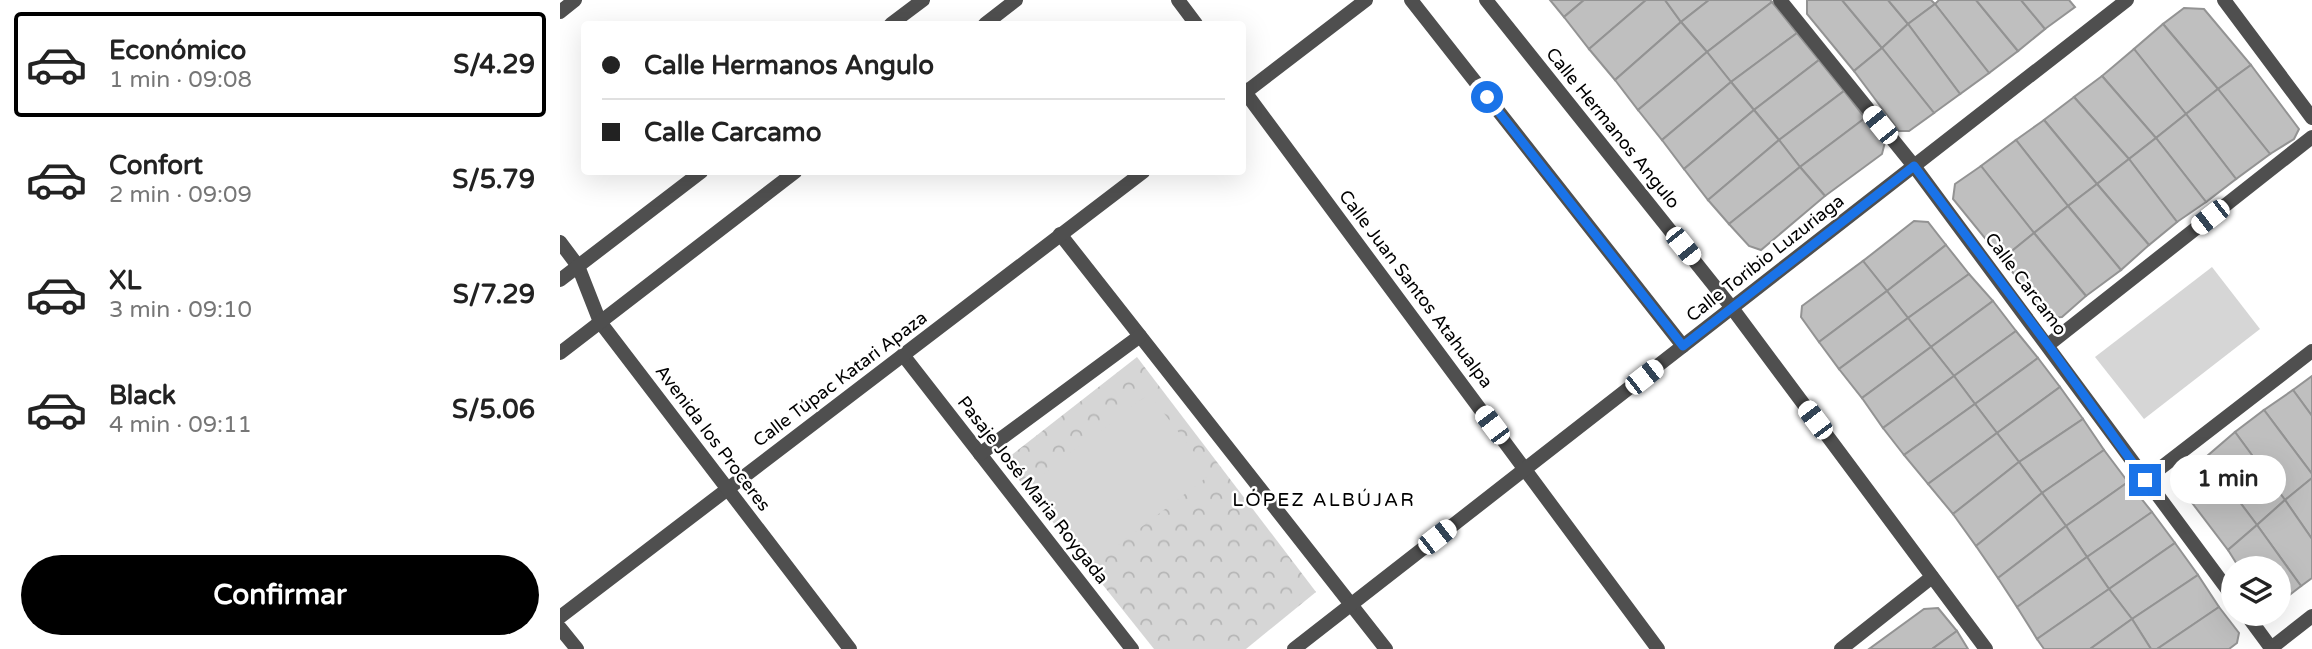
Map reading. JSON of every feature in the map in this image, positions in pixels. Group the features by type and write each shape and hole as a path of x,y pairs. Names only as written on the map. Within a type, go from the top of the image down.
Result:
{"street":[{"path":"560,12 575,0"},
{"path":"895,21 923,0"},
{"path":"989,21 1016,0"},
{"path":"1178,0 1194,21"},
{"path":"1246,90 1366,0"},
{"path":"1411,0 1683,346"},
{"name":"Calle Hermanos Angulo","path":"1486,0 1732,308 1986,649"},
{"name":"Calle Carcamo","path":"1780,0 1914,166 2221,581"},
{"name":"Calle Toribio Luzuriaga","path":"1294,649 2127,0"},
{"path":"2224,0 2312,118"},
{"name":"Calle Juan Santos Atahualpa","path":"1246,95 1658,649"},
{"path":"2048,345 2312,137"},
{"path":"560,280 697,175"},
{"path":"560,353 790,175"},
{"name":"Calle Túpac Katari Apaza","path":"560,617 1139,175"},
{"path":"1060,234 1386,649"},
{"name":"Avenida los Proceres","path":"560,242 578,266 600,322 850,649"},
{"path":"980,454 1140,336"},
{"path":"2145,480 2312,351"},
{"name":"Pasaje José Maria Roygada","path":"903,355 1132,649"},
{"path":"1841,649 1932,577"},
{"path":"2255,626 2271,648 2312,616"},
{"path":"560,628 577,649"}],"green space":[{"path":"2212,267 2260,329 2144,419 2095,357"},
{"path":"1137,357 1316,592 1246,649 1154,649 1004,461"},
{"path":"1149,394 1211,474 1093,564 1031,483"}],"building":[{"path":"1550,0 1584,0 1564,17"},
{"path":"1584,0 1646,0 1589,49 1564,17"},
{"path":"1646,0 1665,0 1681,22 1615,80 1589,49"},
{"path":"1665,0 1709,0 1681,22"},
{"path":"1709,0 1772,2 1707,52 1681,22"},
{"path":"1807,0 1842,0 1882,48 1854,71 1807,14"},
{"path":"1842,0 1888,0 1908,24 1882,48"},
{"path":"1888,0 1931,0 1935,4 1908,24"},
{"path":"1939,0 1976,0 2018,51 1989,73 1935,4"},
{"path":"1976,0 2021,0 2045,29 2018,51"},
{"path":"2021,0 2069,0 2075,7 2045,29"},
{"path":"1772,2 1797,33 1731,82 1707,52"},
{"path":"1935,4 1989,73 1960,94 1908,24"},
{"path":"2184,8 2204,9 2251,65 2218,89 2163,24"},
{"path":"1681,22 1707,52 1638,110 1615,80"},
{"path":"1908,24 1960,94 1934,113 1882,48"},
{"path":"2163,24 2218,89 2186,114 2134,49"},
{"path":"1797,33 1819,60 1754,110 1731,82"},
{"path":"1882,48 1934,113 1909,131 1899,131 1854,71"},
{"path":"2134,49 2186,114 2156,138 2102,76"},
{"path":"1707,52 1731,82 1662,140 1638,110"},
{"path":"1819,60 1844,91 1779,140 1754,110"},
{"path":"2251,65 2299,129 2294,139 2270,154 2218,89"},
{"path":"2102,76 2156,138 2129,159 2074,97"},
{"path":"1731,82 1754,110 1684,169 1662,140"},
{"path":"2218,89 2270,154 2236,179 2186,114"},
{"path":"1844,91 1865,118 1800,167 1779,140"},
{"path":"2074,97 2129,159 2097,184 2044,120"},
{"path":"1754,110 1779,140 1708,200 1684,169"},
{"path":"2186,114 2236,179 2206,202 2156,138"},
{"path":"1865,118 1885,142 1882,154 1825,196 1800,167"},
{"path":"2044,120 2097,184 2068,206 2016,140"},
{"path":"2156,138 2206,202 2177,222 2129,159"},
{"path":"1779,140 1800,167 1729,224 1708,200"},
{"path":"2016,140 2068,206 2034,233 1981,166"},
{"path":"2129,159 2177,222 2149,245 2097,184"},
{"path":"1981,166 2034,233 2002,259 1953,199 1955,184"},
{"path":"1800,167 1825,196 1761,250 1749,246 1729,224"},
{"path":"2097,184 2149,245 2121,270 2068,206"},
{"path":"2068,206 2121,270 2086,296 2034,233"},
{"path":"1914,221 1928,222 1946,245 1887,291 1863,261"},
{"path":"2034,233 2086,296 2062,317 2049,318 2002,259"},
{"path":"1946,245 1969,274 1908,318 1887,291"},
{"path":"1863,261 1887,291 1819,342 1801,317 1802,306"},
{"path":"1969,274 1993,301 1931,347 1908,318"},
{"path":"1887,291 1908,318 1839,369 1819,342"},
{"path":"1993,301 2016,331 1954,376 1931,347"},
{"path":"1908,318 1931,347 1862,398 1839,369"},
{"path":"2016,331 2038,358 1975,404 1954,376"},
{"path":"1931,347 1954,376 1883,428 1862,398"},
{"path":"2038,358 2060,387 1997,433 1975,404"},
{"path":"1954,376 1975,404 1904,455 1883,428"},
{"path":"2312,376 2312,416 2293,390"},
{"path":"2060,387 2083,419 2019,462 1997,433"},
{"path":"2293,390 2312,416 2312,474 2264,410"},
{"path":"1975,404 1997,433 1928,484 1904,455"},
{"path":"2264,410 2312,474 2312,478 2285,500 2235,432"},
{"path":"2083,419 2104,450 2042,493 2019,462"},
{"path":"2235,432 2285,500 2257,525 2206,457"},
{"path":"1997,433 2019,462 1953,514 1928,484"},
{"path":"2104,450 2128,482 2066,526 2042,493"},
{"path":"2206,457 2257,525 2228,550 2180,487 2184,474"},
{"path":"2019,462 2042,493 1976,546 1953,514"},
{"path":"2312,478 2312,539 2285,500"},
{"path":"2128,482 2152,512 2087,557 2066,526"},
{"path":"2042,493 2066,526 1998,578 1976,546"},
{"path":"2285,500 2312,539 2312,578 2301,586 2291,572 2291,556 2279,556 2257,525"},
{"path":"2152,512 2175,543 2109,589 2087,557"},
{"path":"2257,525 2279,556 2232,556 2228,550"},
{"path":"2066,526 2087,557 2017,607 1998,578"},
{"path":"2175,543 2198,575 2132,619 2109,589"},
{"path":"2087,557 2109,589 2037,639 2017,607"},
{"path":"2291,572 2301,586 2291,594"},
{"path":"2198,575 2219,607 2157,649 2151,649 2132,619"},
{"path":"2109,589 2132,619 2090,649 2044,649 2037,639"},
{"path":"2219,607 2221,626 2234,626 2239,633 2237,643 2229,649 2157,649"},
{"path":"1938,608 1957,631 1932,649 1869,649 1924,609"},
{"path":"2132,619 2151,649 2090,649"},
{"path":"1957,631 1968,649 1932,649"}],"district":[{"name":"LÓPEZ ALBÚJAR","path":"1324,500"}],"route":[{"path":"1487,97 1683,346 1914,166 2145,480"}]}
